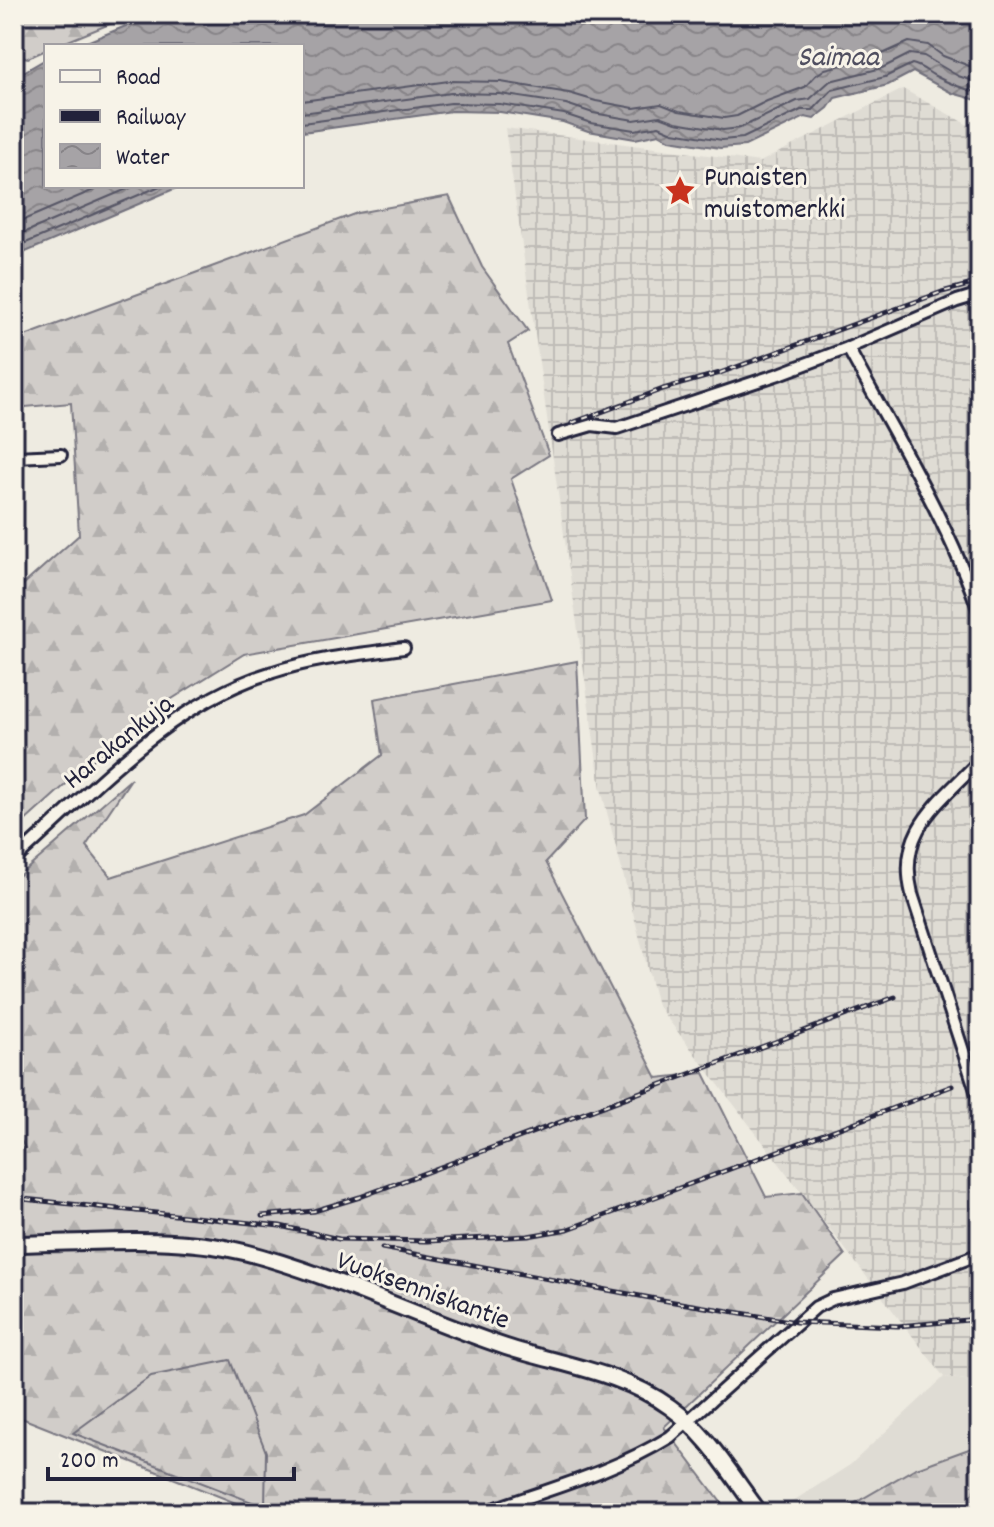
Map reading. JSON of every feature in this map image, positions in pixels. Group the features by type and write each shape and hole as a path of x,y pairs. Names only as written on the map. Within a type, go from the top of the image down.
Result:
{"street":[{"path":"558,435 592,425 617,428 782,373 980,294"},
{"path":"848,348 943,524 980,614"},
{"path":"14,457 61,455"},
{"name":"Harakankuja","path":"14,860 145,742 212,698 273,672 302,664 404,648"},
{"path":"980,760 920,826 911,840 908,858 912,894 980,1103"},
{"name":"Vuoksenniskantie","path":"14,1244 169,1242 244,1252 506,1347 635,1385 673,1408 687,1421 760,1513"},
{"path":"482,1513 633,1458 670,1437 816,1307 833,1299 903,1283 980,1254"}],"shaded area":[{"path":"903,89 980,129 980,1382 944,1377 657,1005 601,789 505,128 760,162"},
{"path":"944,1377 980,1382 980,1445 914,1469 838,1513 774,1513 850,1465"}],"green space":[{"path":"14,14 134,14 61,44 44,44 44,51 28,58 14,55"},
{"path":"449,196 482,267 528,331 508,344 549,455 511,479 552,600 244,654 135,722 14,831 14,593 79,535 71,403 14,408 14,340 357,213"},
{"path":"577,661 585,820 546,862 657,1078 704,1073 766,1197 802,1193 845,1255 664,1427 729,1513 261,1513 14,1415 14,1149 25,1148 14,1128 14,880 131,779 86,846 111,877 304,815 382,755 374,699"},
{"path":"980,1445 980,1513 838,1513 914,1469"}],"water":[{"name":"Saimaa","path":"155,14 980,14 980,101 952,93 913,72 888,85 835,98 814,119 805,117 745,146 720,148 670,140 659,134 635,139 588,131 563,122 500,112 452,111 304,132 304,44 82,44"},
{"path":"44,60 44,188 176,188 14,257 14,71 25,71"}],"waterway":[{"path":"230,1360 266,1452 265,1507 73,1433 151,1376 230,1360"}],"railway":[{"path":"572,423 942,292 980,282"},
{"path":"262,1216 314,1211 360,1197 895,997"},
{"path":"14,1198 280,1226 339,1239 427,1241 528,1236 568,1229 952,1086"},
{"path":"382,1248 796,1322 898,1326 980,1319"}],"place":[{"name":"Punaisten muistomerkki","path":"680,191"}]}
